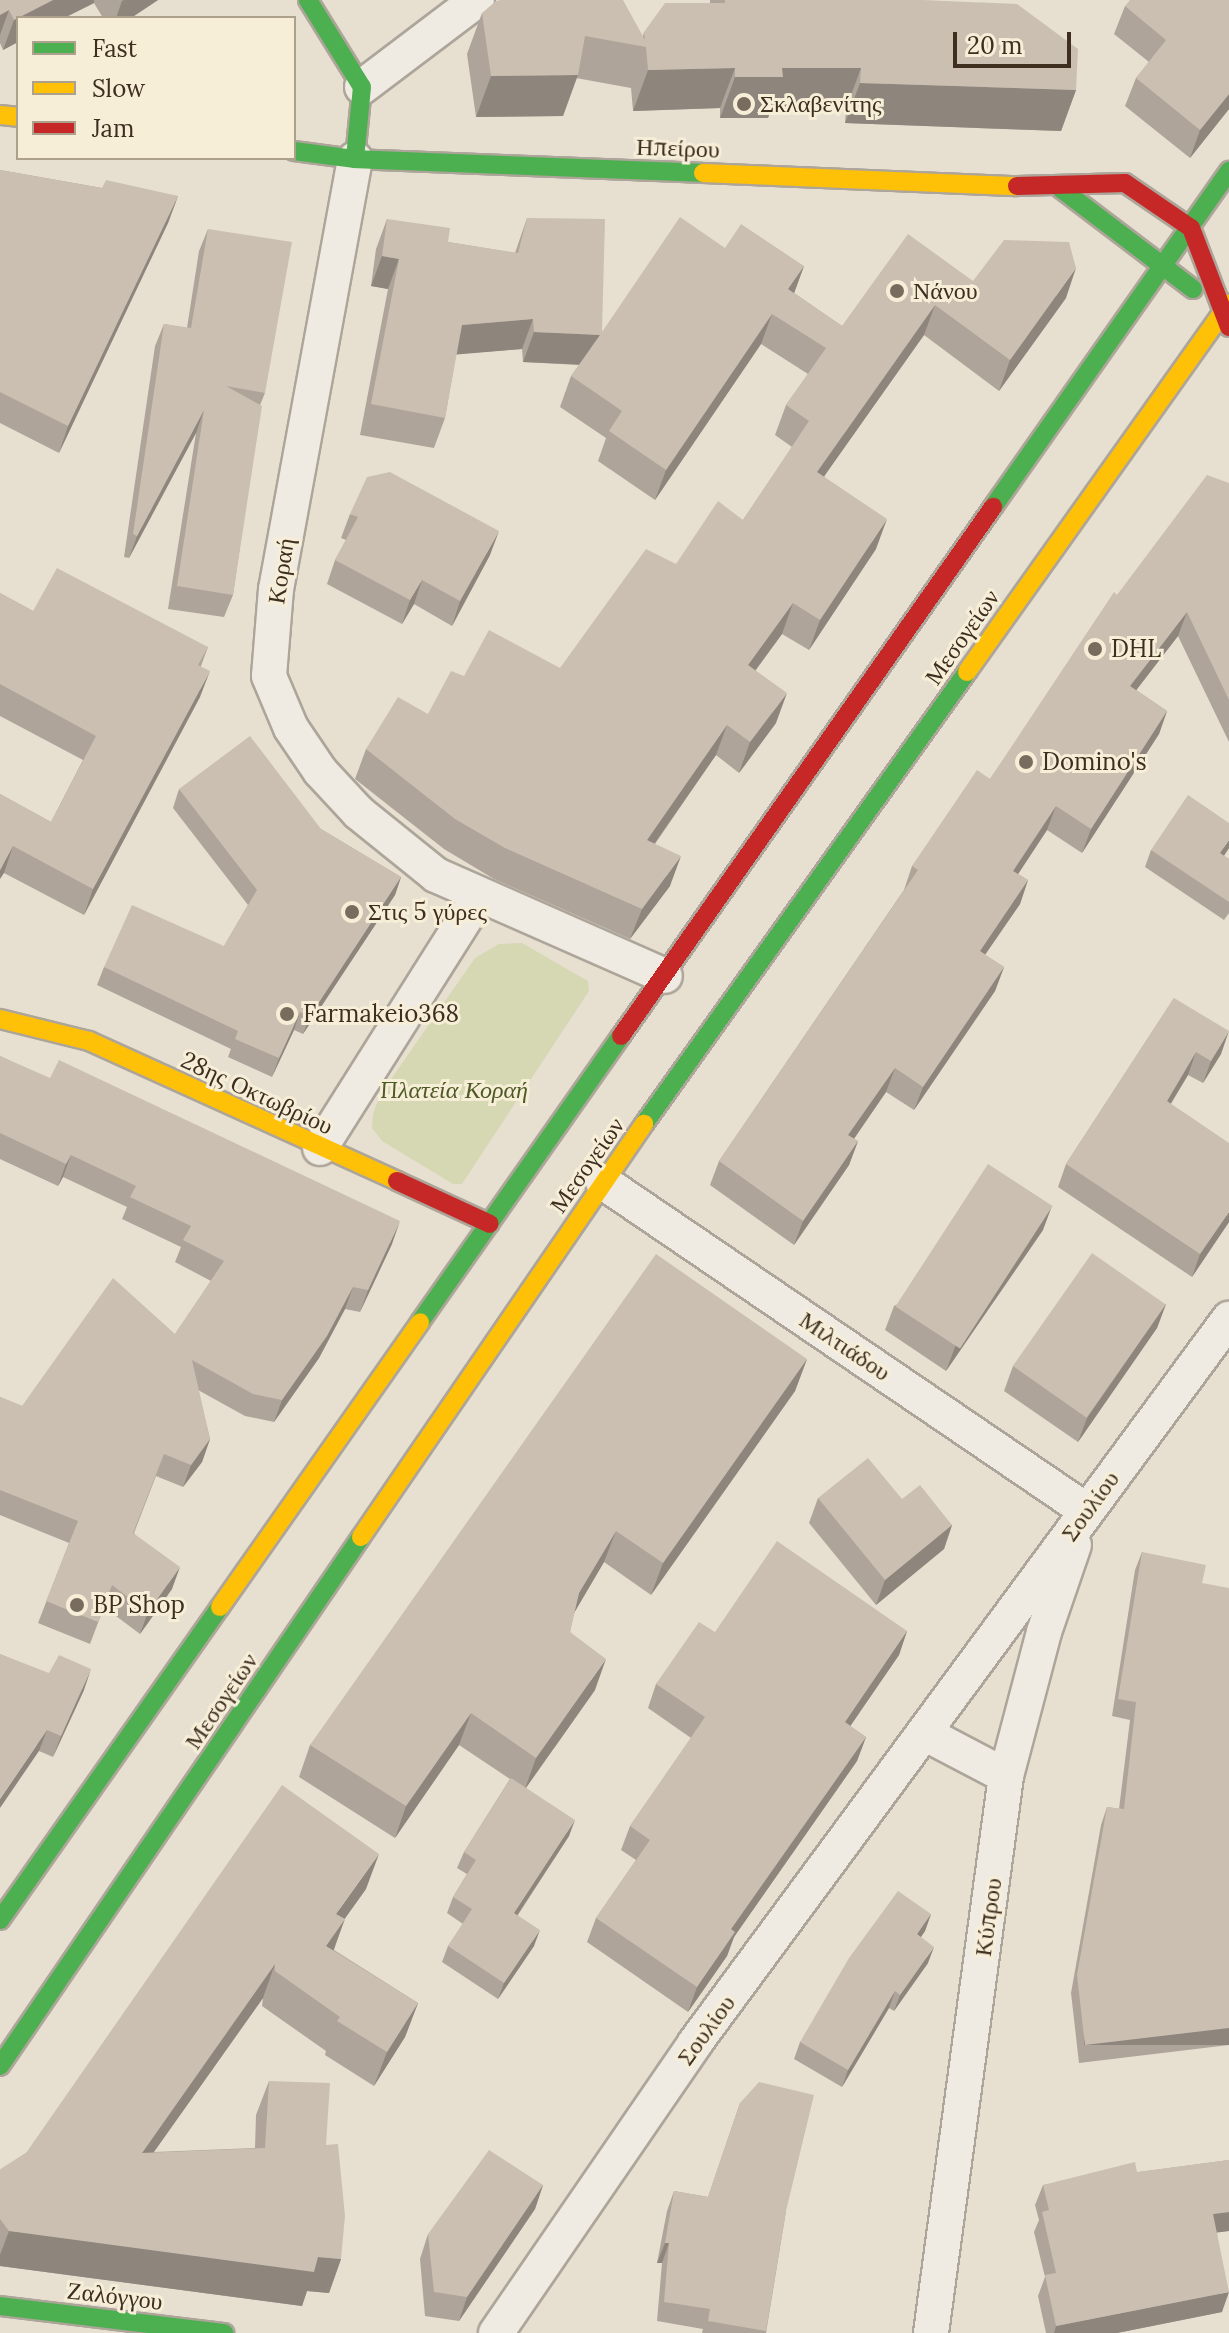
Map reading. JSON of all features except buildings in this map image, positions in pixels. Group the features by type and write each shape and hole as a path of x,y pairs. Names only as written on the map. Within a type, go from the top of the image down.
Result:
{"main road":[{"path":"308,0 362,87 355,159"},
{"name":"Ηπείρου","path":"296,151 355,159 1060,188 1125,183 1191,228"},
{"name":"Μεσογείων","path":"0,1920 1229,171"},
{"path":"1060,188 1227,314"},
{"path":"1191,228 1227,314"},
{"name":"Μεσογείων","path":"0,2066 603,1182 1227,314"},
{"name":"28ης Οκτωβρίου","path":"0,1019 89,1041 490,1224"},
{"name":"Ζαλόγγου","path":"0,2306 224,2333"}],"street":[{"path":"362,87 477,0"},
{"name":"Κοραή","path":"355,159 276,589 269,676 291,728 320,771 359,813 436,875 478,898 665,976"},
{"path":"320,1148 478,898"},
{"name":"Μιλτιάδου","path":"603,1182 1087,1511"},
{"name":"Σουλίου","path":"496,2333 695,2043 926,1734 1229,1319"},
{"name":"Κύπρου","path":"931,2333 1006,1776 1044,1632 1087,1511"},
{"path":"926,1734 1006,1776"}],"green space":[{"name":"Πλατεία Κοραή","path":"522,943 588,981 589,991 462,1184 453,1184 382,1141 372,1128 373,1114 380,1095 475,958 499,944"}],"traffic: fast":[{"path":"308,0 362,87 355,159"},
{"path":"296,151 355,159 703,173"},
{"path":"993,507 1229,171"},
{"path":"1060,188 1193,289"},
{"path":"644,1124 967,672"},
{"path":"420,1322 621,1036"},
{"path":"0,2066 361,1537"},
{"path":"0,1920 220,1607"},
{"path":"0,2306 224,2333"}],"traffic: slow":[{"path":"0,115 16,117"},
{"path":"703,173 1017,186"},
{"path":"967,672 1229,304"},
{"path":"0,1019 89,1041 397,1181"},
{"path":"361,1537 644,1124"},
{"path":"220,1607 420,1322"}],"traffic: jam":[{"path":"1017,186 1125,183 1191,228 1229,327"},
{"path":"621,1036 993,507"},
{"path":"397,1181 490,1224"}],"place":[{"name":"Σκλαβενίτης","path":"744,104"},
{"name":"Νάνου","path":"897,291"},
{"name":"DHL","path":"1095,649"},
{"name":"Domino's","path":"1026,762"},
{"name":"Στις 5 γύρες","path":"352,912"},
{"name":"Farmakeio368","path":"287,1014"},
{"name":"BP Shop","path":"77,1605"}]}
